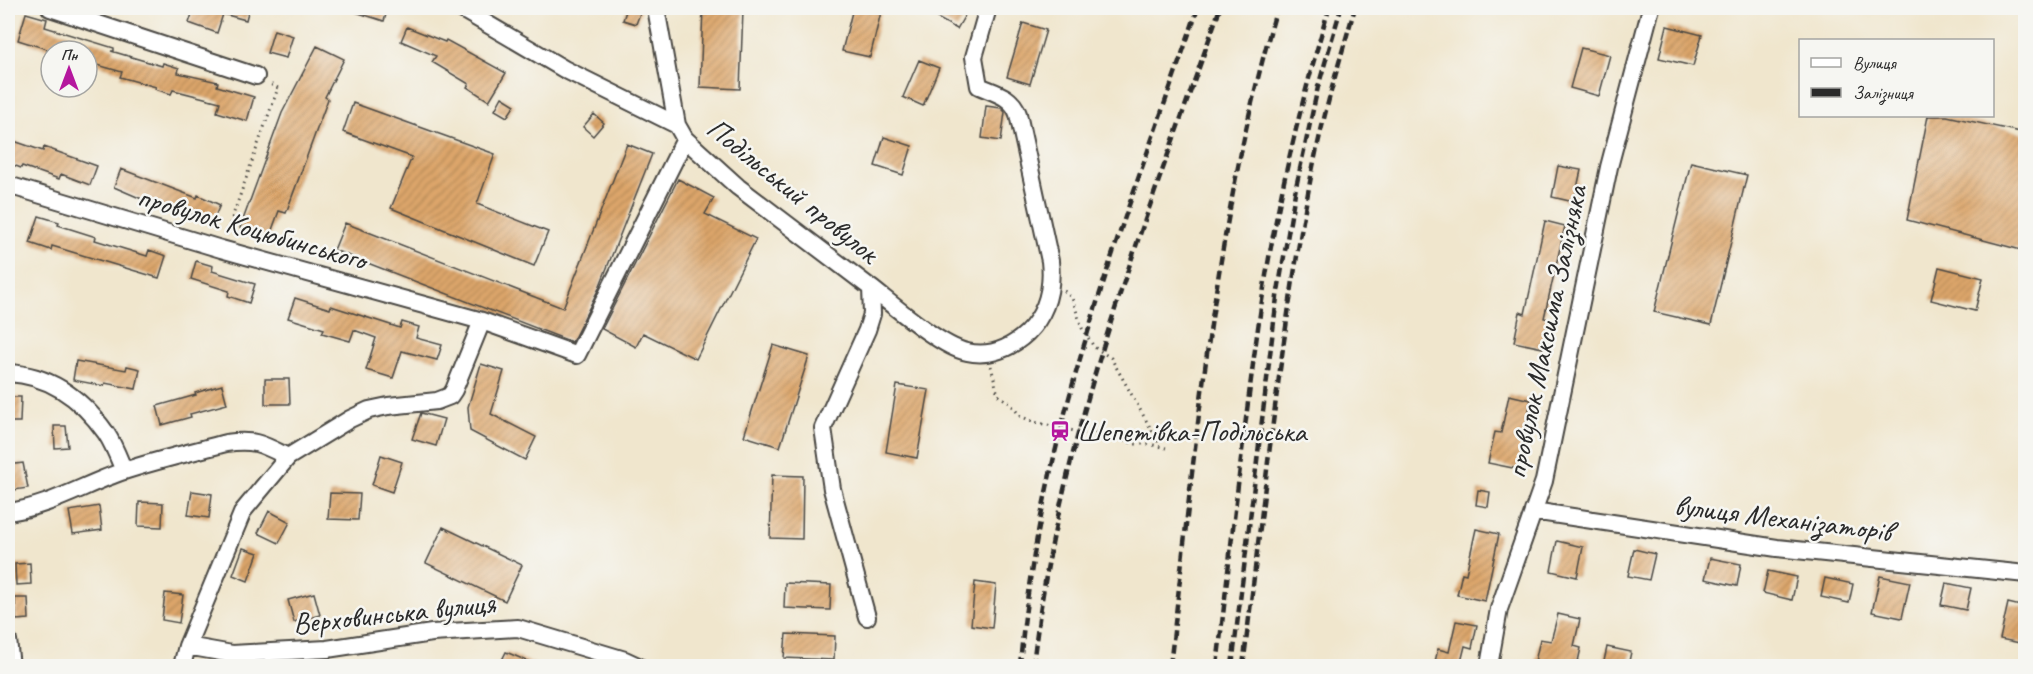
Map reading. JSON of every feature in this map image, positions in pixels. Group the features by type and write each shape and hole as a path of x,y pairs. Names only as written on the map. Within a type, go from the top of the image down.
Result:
{"street":[{"path":"50,8 256,76"},
{"path":"460,8 564,69 681,132"},
{"name":"Подільський провулок","path":"656,8 681,132 738,186 871,288 872,314 867,330 823,428 832,489 867,617"},
{"path":"871,288 917,324 950,345 967,352 988,353 1005,349 1033,327 1043,312 1052,280 1050,261 1016,106 1009,99 979,86 974,57 988,8"},
{"name":"провулок Максима Залізняка","path":"1494,665 1499,609 1544,481 1609,167 1651,8"},
{"name":"провулок Коцюбинського","path":"8,185 221,249 482,321 577,355 681,132"},
{"path":"182,666 187,646 243,511 288,457 369,410 437,401 450,396 482,321"},
{"path":"8,373 34,376 45,380 56,385 74,399 106,432 124,471"},
{"path":"8,512 40,505 124,471 226,443 258,442 288,457"},
{"name":"вулиця Механізаторів","path":"1533,510 1777,548 2025,574"},
{"name":"Верховинська вулиця","path":"187,646 232,654 292,651 327,649 432,633 518,628 638,666"},
{"path":"8,640 10,666"}],"path":[{"path":"221,249 278,88 256,76"},
{"path":"988,353 999,395 1010,403 1020,416 1034,422 1068,430 1088,434 1096,433 1136,444 1163,447 1111,358 1094,347 1082,328 1072,298 1052,280"}],"building":[{"path":"194,8 249,8 246,20 223,14 217,33 189,23"},
{"path":"349,8 388,8 384,21 349,10"},
{"path":"627,8 642,8 636,24 623,20"},
{"path":"703,8 743,10 740,89 700,87"},
{"path":"853,8 882,8 870,57 842,51"},
{"path":"942,8 969,8 957,29 937,18"},
{"path":"26,13 47,19 45,27 84,39 39,39 39,47 18,40"},
{"path":"1023,23 1046,30 1030,84 1007,77"},
{"path":"1667,26 1702,35 1693,66 1659,58"},
{"path":"407,27 445,42 446,40 506,73 489,101 467,87 469,84 432,62 436,56 401,41"},
{"path":"274,30 293,36 286,58 267,53"},
{"path":"99,43 114,48 114,51 111,51 162,66 163,63 179,68 178,73 218,82 217,86 254,97 247,121 217,112 220,102 173,90 171,94 155,89 156,87 120,77 122,72 99,65"},
{"path":"317,46 344,59 325,97 328,99 286,213 279,211 269,238 240,228 282,113"},
{"path":"1581,48 1610,55 1599,96 1570,88"},
{"path":"919,60 939,68 923,106 903,97"},
{"path":"502,97 515,105 507,117 495,110"},
{"path":"353,103 495,154 477,204 548,232 534,266 391,208 412,157 343,132"},
{"path":"986,106 1001,108 1005,112 1001,141 982,138"},
{"path":"594,114 604,123 593,136 583,127"},
{"path":"1928,117 1952,117 2025,133 2025,251 1907,220"},
{"path":"884,137 912,146 903,175 875,166"},
{"path":"8,139 43,151 44,147 97,166 90,185 61,174 59,179 8,163"},
{"path":"627,144 652,154 599,288 572,342 334,250 345,223 563,308"},
{"path":"1691,162 1747,175 1711,325 1654,312"},
{"path":"1558,166 1581,170 1574,202 1552,197"},
{"path":"121,169 197,198 198,195 220,205 212,223 174,207 172,212 114,187"},
{"path":"678,179 714,198 705,214 756,239 696,359 643,333 636,347 602,329"},
{"path":"39,216 59,222 58,225 96,237 95,240 147,256 149,250 166,256 159,278 52,246 51,250 30,243"},
{"path":"1545,221 1565,226 1544,318 1549,319 1543,348 1514,342 1520,312 1525,314"},
{"path":"196,261 213,266 212,271 255,284 249,303 228,296 229,291 191,279"},
{"path":"1939,267 1983,278 1975,311 1931,300"},
{"path":"295,298 330,309 331,306 400,328 402,322 419,327 416,338 442,345 437,360 402,351 393,378 366,370 376,338 354,330 350,341 322,333 324,329 288,318"},
{"path":"773,345 809,356 780,447 744,436"},
{"path":"76,361 126,370 127,366 140,369 136,389 73,380"},
{"path":"481,364 504,371 491,414 536,437 525,460 470,431 468,407"},
{"path":"265,379 289,379 290,404 265,404"},
{"path":"222,385 227,404 190,414 191,417 162,425 157,406"},
{"path":"897,385 929,390 917,458 886,452"},
{"path":"1509,395 1531,400 1518,469 1488,463 1495,432 1501,433"},
{"path":"8,397 21,397 20,422 8,422"},
{"path":"421,413 444,419 436,446 412,439"},
{"path":"54,426 66,426 68,447 55,448"},
{"path":"381,455 402,462 392,492 372,485"},
{"path":"23,463 28,488 8,491 8,465"},
{"path":"772,475 803,476 802,539 770,538"},
{"path":"1478,490 1490,492 1488,507 1476,505"},
{"path":"192,491 212,494 209,518 188,515"},
{"path":"330,493 360,494 358,520 328,519"},
{"path":"139,502 163,503 162,527 138,526"},
{"path":"99,506 102,530 73,534 69,511"},
{"path":"269,511 290,522 279,543 258,533"},
{"path":"443,527 522,565 505,601 426,563"},
{"path":"1476,529 1499,534 1485,601 1457,595 1462,573 1466,574"},
{"path":"1557,541 1583,547 1577,577 1551,571"},
{"path":"243,548 258,553 248,581 233,575"},
{"path":"1634,549 1655,554 1649,580 1628,576"},
{"path":"1710,558 1741,564 1737,586 1705,579"},
{"path":"30,563 31,584 16,585 15,564"},
{"path":"1768,571 1797,577 1792,600 1763,593"},
{"path":"1880,576 1910,582 1902,618 1872,612"},
{"path":"1825,578 1853,584 1849,603 1821,597"},
{"path":"975,582 996,585 992,628 971,625"},
{"path":"785,583 831,585 830,610 784,608"},
{"path":"1946,583 1971,588 1966,610 1941,605"},
{"path":"165,593 183,595 179,623 162,620"},
{"path":"314,593 320,615 294,622 288,600"},
{"path":"15,598 28,598 29,619 16,620"},
{"path":"2008,603 2025,607 2025,644 2000,639"},
{"path":"1558,614 1580,619 1574,646 1581,648 1577,666 1555,666 1535,662 1540,639 1551,641"},
{"path":"1456,621 1477,625 1472,648 1465,646 1460,666 1434,666 1438,649 1449,652"},
{"path":"786,634 835,636 834,660 784,658"},
{"path":"1607,647 1631,652 1628,666 1603,666"},
{"path":"506,652 539,666 499,666"}],"railway":[{"path":"1020,666 1030,581 1045,497 1065,414 1114,250 1198,8"},
{"path":"1033,666 1045,581 1062,497 1083,414 1134,251 1220,8"},
{"path":"1170,666 1199,418 1222,252 1255,89 1277,8"},
{"path":"1217,666 1248,402 1266,275 1289,160 1329,8"},
{"path":"1232,666 1277,297 1296,187 1318,87 1341,8"},
{"path":"1243,666 1288,311 1308,193 1317,146 1355,8"}],"place":[{"name":"Шепетівка-Подільська","path":"1060,431"}]}
